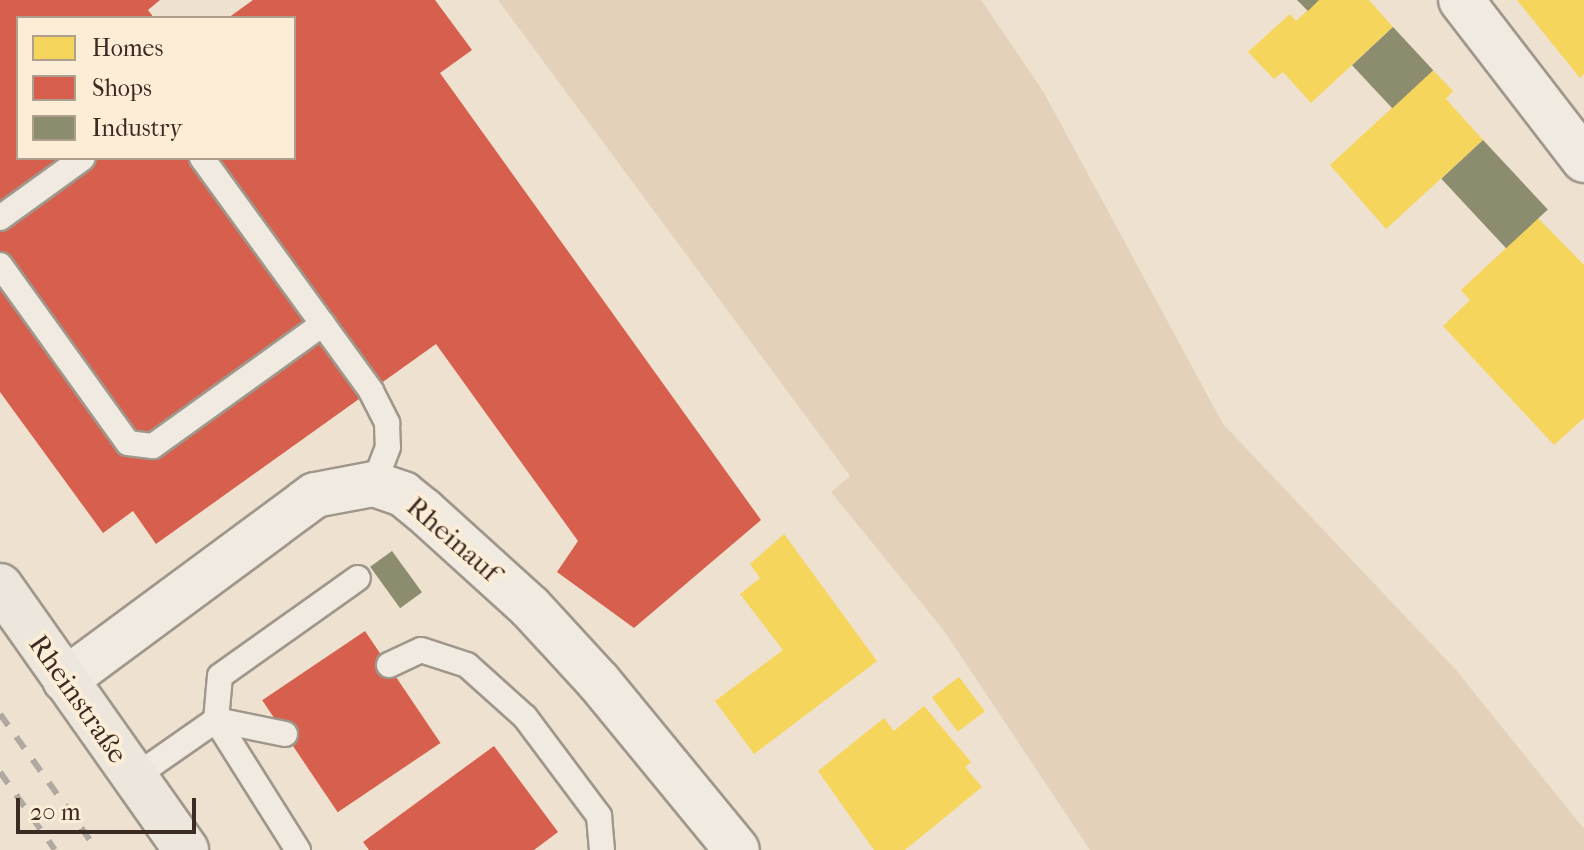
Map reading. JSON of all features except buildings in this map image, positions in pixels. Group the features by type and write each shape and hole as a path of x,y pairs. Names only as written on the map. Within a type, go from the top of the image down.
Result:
{"main road":[{"name":"Rheinstraße","path":"0,586 186,850"}],"street":[{"path":"1461,0 1584,160"},
{"name":"Rheinauf","path":"65,680 315,495 374,484 403,494 530,607 599,682 737,850"}],"lane":[{"path":"0,218 80,160"},
{"path":"203,160 371,391 387,423 388,447 374,484"},
{"path":"0,265 128,443 153,446 323,324"},
{"path":"298,850 216,720 220,676 358,578"},
{"path":"389,665 421,650 467,665 525,717 599,816 602,850"},
{"path":"133,778 216,720 285,734"}],"shaded area":[{"path":"498,0 981,0 1043,91 1223,424 1456,670 1584,829 1584,850 1090,850 945,632 831,492 850,476"}],"railway":[{"path":"0,714 97,850"},
{"path":"0,772 55,850"}]}
